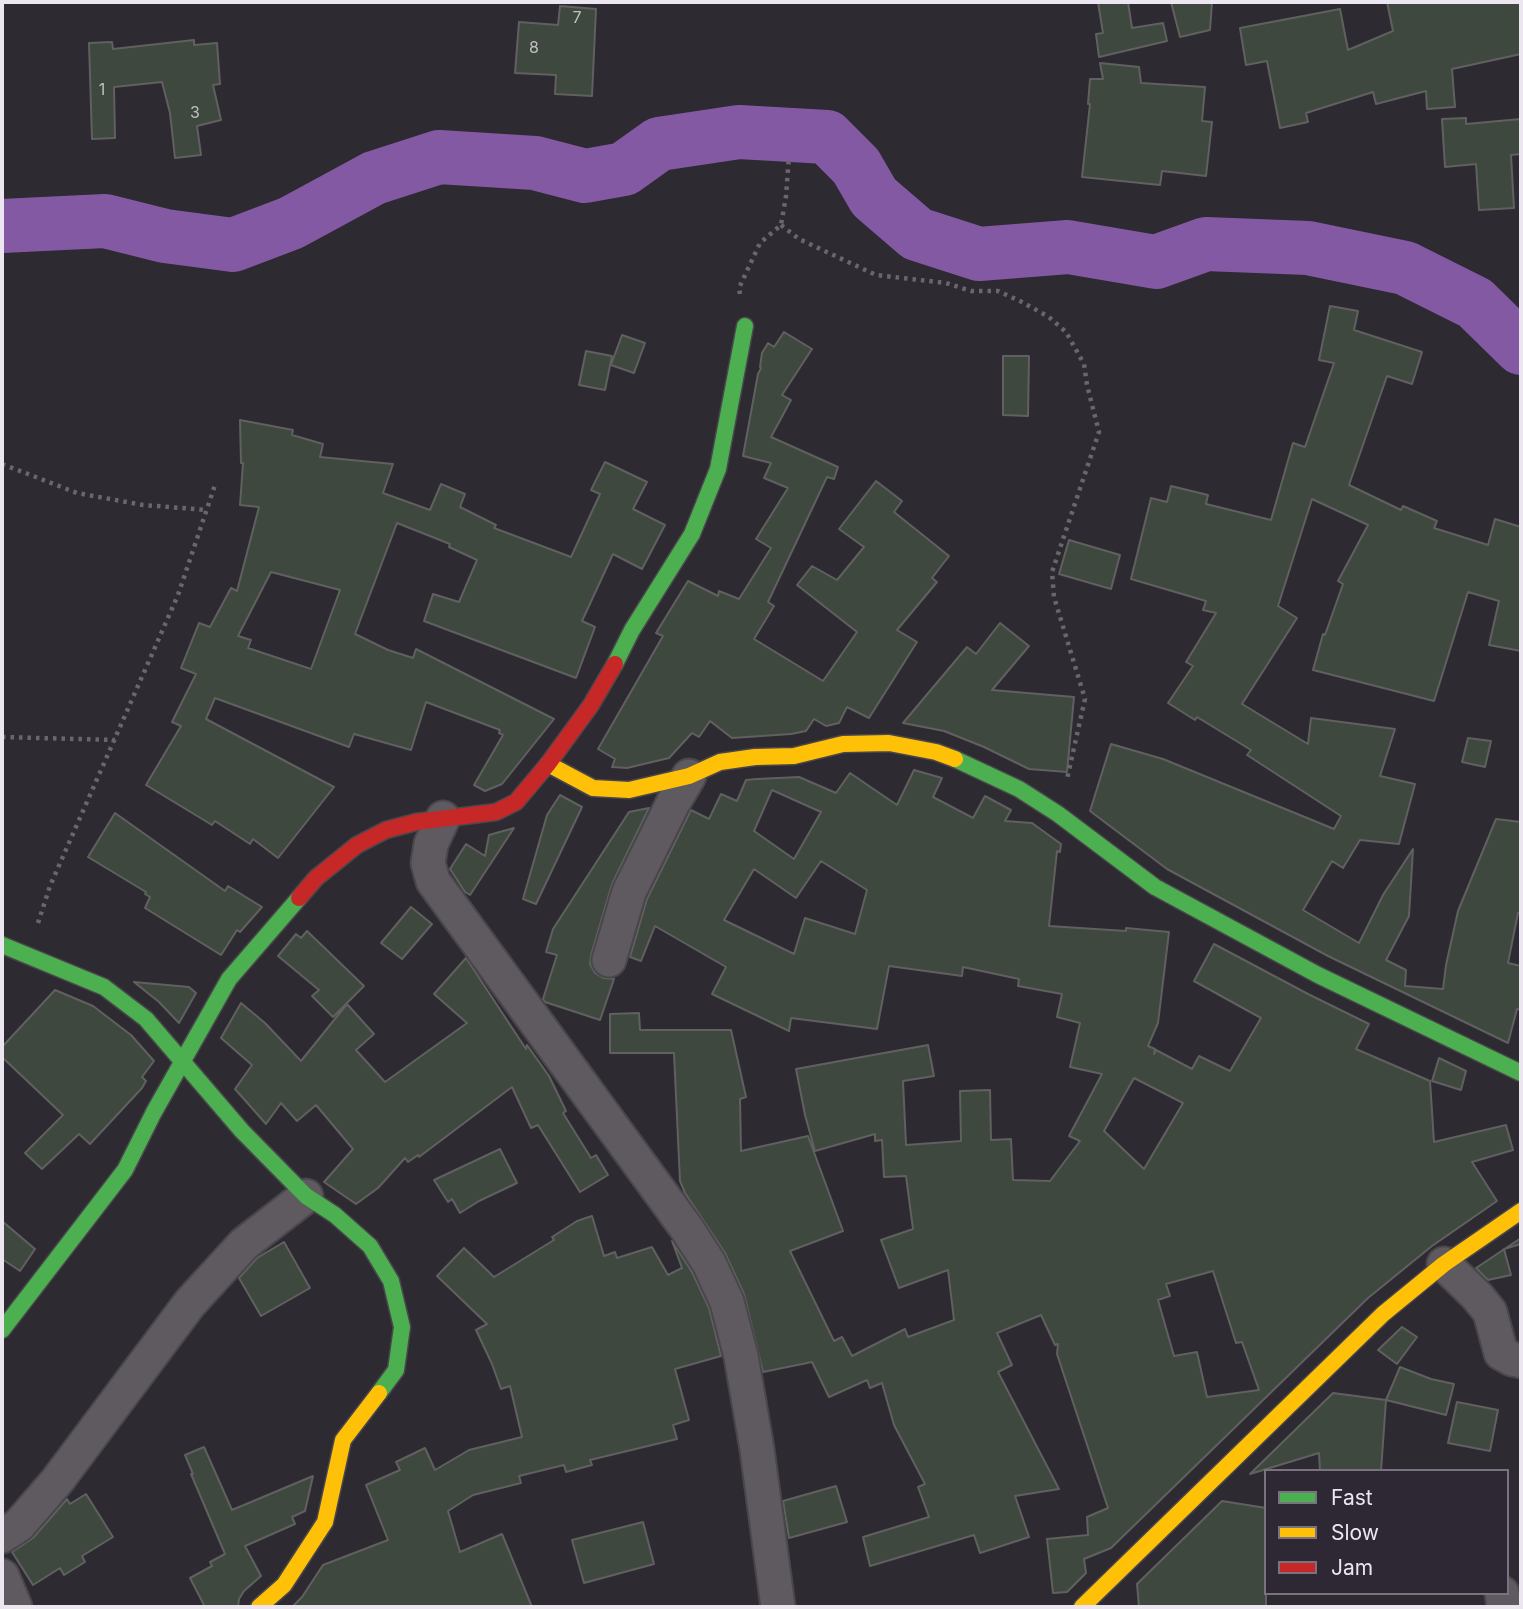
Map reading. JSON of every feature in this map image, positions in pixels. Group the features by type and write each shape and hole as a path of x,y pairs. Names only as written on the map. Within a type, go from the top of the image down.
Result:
{"street":[{"path":"2,1330 125,1170 154,1112 229,979 316,878 357,845 386,830 416,822 496,812 516,802 548,764 591,705 632,629 692,534 718,469 745,326"},
{"path":"548,764 593,788 629,790 689,776 720,762 755,757 794,756 843,744 889,743 936,752 974,766 1019,789 1058,814 1155,887 1318,975 1521,1073"},
{"path":"609,960 629,892 689,776"},
{"path":"443,818 431,844 428,863 433,881 687,1228 709,1264 727,1302 741,1356 757,1448 778,1607"},
{"path":"2,945 104,987 146,1019 242,1131 306,1195 335,1215 370,1246 391,1281 402,1327 396,1370 344,1440 324,1522 284,1585 259,1607"},
{"path":"2,1536 19,1525 57,1481 190,1303 244,1244 306,1195"},
{"path":"1082,1607 1383,1314 1444,1264 1521,1211"},
{"path":"1444,1264 1490,1312 1501,1353 1521,1361"},
{"path":"2,1576 15,1607"}],"path":[{"path":"745,326 739,288 760,243 781,225 789,156"},
{"path":"781,225 799,239 876,275 946,284 971,291 998,291 1020,301 1049,317 1066,332 1084,365 1099,432 1052,572 1054,597 1085,699 1058,814"},
{"path":"2,464 77,493 143,505 207,510"},
{"path":"28,954 50,887 178,595 216,482"},
{"path":"2,737 115,740"}],"building":[{"path":"1098,2 1128,2 1132,28 1163,23 1167,41 1099,57 1096,34 1103,33"},
{"path":"1171,2 1212,2 1210,30 1180,37"},
{"path":"1387,2 1521,2 1521,54 1452,69 1455,107 1427,109 1426,91 1376,104 1373,92 1306,113 1308,122 1280,128 1267,61 1246,65 1240,28 1340,9 1348,50 1393,31"},
{"path":"560,6 596,9 592,96 555,94 556,75 515,73 519,22 558,25"},
{"path":"194,40 194,45 217,43 220,84 213,85 221,120 197,126 201,155 175,158 170,113 162,82 114,87 115,138 92,139 89,43 112,42 113,49"},
{"path":"1100,63 1139,67 1141,83 1205,87 1202,121 1212,122 1206,176 1162,171 1160,185 1082,177 1090,79 1103,79"},
{"path":"1466,118 1466,124 1521,119 1521,154 1511,155 1514,208 1479,210 1476,164 1445,167 1442,119"},
{"path":"1330,306 1358,311 1354,330 1422,352 1412,384 1387,376 1349,485 1401,510 1403,506 1437,521 1434,528 1488,545 1495,519 1521,527 1521,651 1489,645 1499,601 1468,592 1434,701 1313,670 1323,634 1325,635 1343,584 1338,581 1368,525 1312,499 1278,606 1297,618 1242,704 1308,744 1311,718 1395,729 1380,776 1415,784 1399,844 1360,840 1343,868 1332,861 1303,910 1359,943 1383,895 1413,849 1409,916 1386,960 1406,970 1405,986 1443,989 1458,911 1496,819 1521,822 1521,913 1518,913 1508,963 1521,966 1521,1010 1517,1009 1508,1043 1328,956 1167,869 1090,811 1111,744 1163,759 1334,829 1341,816 1247,755 1251,750 1197,717 1195,720 1168,703 1193,666 1186,662 1216,613 1203,610 1206,601 1131,579 1151,498 1167,502 1171,486 1208,495 1206,504 1271,520 1293,443 1305,447 1334,363 1319,360"},
{"path":"784,332 812,349 782,395 791,400 771,437 838,467 834,479 827,477 768,602 774,606 754,639 823,681 857,632 797,585 812,566 837,580 864,547 839,529 876,481 902,501 894,512 949,556 932,578 937,582 897,630 917,642 869,718 847,707 839,723 826,726 814,719 806,731 732,738 710,721 699,737 692,733 669,758 627,768 612,767 615,759 598,749 663,636 656,633 688,581 718,596 719,591 739,599 771,548 756,539 788,488 764,478 771,463 743,456 762,353 768,343 774,347"},
{"path":"622,335 645,343 634,373 611,365"},
{"path":"586,351 612,356 605,390 579,385"},
{"path":"1003,356 1029,356 1028,416 1003,415"},
{"path":"240,420 293,430 292,435 323,444 320,457 393,464 383,493 430,510 441,484 465,494 460,507 496,525 494,528 571,557 600,494 591,490 605,462 647,482 633,509 665,525 642,569 613,554 582,621 595,627 576,678 424,621 433,594 459,602 477,560 449,547 450,544 397,523 355,634 388,650 413,658 416,649 554,719 502,784 485,791 474,785 503,735 499,733 500,730 426,702 411,750 354,734 349,747 215,698 206,719 334,787 278,858 253,839 250,844 215,821 212,825 146,785 181,726 172,722 196,674 181,668 199,623 210,627 231,588 237,591 259,507 240,505","holes":["271,572 340,590 311,669 248,648 251,640 238,636"]},
{"path":"1069,540 1120,555 1111,589 1059,574"},
{"path":"1000,623 1029,646 992,690 1074,697 1067,772 1029,769 944,731 903,723 967,647 976,654"},
{"path":"1468,738 1491,741 1485,767 1462,762"},
{"path":"914,770 942,778 933,797 973,818 985,796 1011,810 1005,821 1032,823 1061,844 1060,852 1057,851 1049,926 1169,932 1158,1023 1148,1046 1155,1049 1154,1054 1156,1050 1192,1069 1199,1056 1230,1071 1261,1018 1194,981 1214,944 1369,1024 1356,1049 1430,1081 1434,1142 1506,1125 1513,1150 1472,1162 1497,1201 1432,1246 1368,1298 1111,1548 1084,1559 1086,1573 1067,1592 1053,1593 1047,1539 1088,1535 1087,1517 1108,1508 1057,1354 1058,1344 1055,1345 1041,1315 997,1333 1012,1365 998,1372 1059,1489 1015,1496 1029,1537 980,1553 974,1535 870,1566 863,1537 929,1517 918,1487 925,1484 894,1425 882,1383 870,1388 867,1380 829,1397 812,1362 763,1372 744,1294 725,1253 685,1193 680,1181 674,1053 610,1053 610,1014 639,1013 640,1030 731,1030 746,1097 740,1099 741,1151 808,1136 843,1231 790,1251 834,1341 842,1337 852,1356 905,1329 908,1337 954,1320 948,1270 899,1288 881,1240 913,1229 906,1176 884,1177 882,1140 875,1141 875,1134 815,1151 796,1069 928,1045 934,1076 903,1081 906,1145 961,1141 960,1091 990,1090 991,1140 1011,1139 1013,1180 1050,1181 1080,1141 1069,1136 1102,1074 1070,1067 1080,1023 1057,1017 1062,994 1018,986 1019,979 963,967 962,976 889,966 877,1029 791,1018 789,1031 712,994 726,967 655,926 641,961 630,957 647,899 691,810 709,819 721,794 737,801 746,780 799,777 836,793 850,773 897,805","holes":["772,790 821,812 794,859 754,831","821,861 867,890 855,934 805,918 794,954 724,920 754,869 796,898","1134,1078 1183,1103 1144,1169 1104,1131","1213,1271 1236,1343 1242,1342 1259,1390 1207,1397 1197,1352 1174,1356 1158,1300 1170,1296 1166,1284"]},
{"path":"560,795 582,807 536,904 523,899 547,815"},
{"path":"649,808 612,884 591,955 590,964 595,973 603,978 614,979 600,1020 545,1002 543,999 557,955 546,952 553,929 629,812"},
{"path":"115,813 225,891 228,886 262,907 240,932 237,930 221,955 145,908 150,897 146,892 88,857"},
{"path":"514,828 470,895 465,892 450,869 466,844 485,856 489,835"},
{"path":"411,907 432,924 402,959 381,943"},
{"path":"307,931 364,986 333,1017 312,996 319,990 278,956 296,934 301,938"},
{"path":"466,958 526,1049 527,1045 549,1076 566,1111 563,1113 591,1158 596,1155 608,1175 580,1192 538,1125 531,1128 512,1087 419,1157 418,1155 408,1162 405,1158 378,1188 356,1204 324,1182 353,1149 316,1105 297,1121 281,1103 266,1124 235,1089 252,1065 221,1038 241,1003 265,1023 301,1061 347,1004 374,1034 356,1050 385,1082 467,1023 434,994"},
{"path":"134,982 189,987 196,993 179,1023"},
{"path":"55,990 93,1006 131,1035 154,1061 142,1077 146,1081 142,1088 90,1144 79,1134 42,1169 25,1153 63,1115 2,1057 2,1047"},
{"path":"1439,1058 1466,1071 1461,1090 1432,1081"},
{"path":"500,1149 517,1183 460,1213 452,1199 448,1202 434,1180"},
{"path":"592,1216 604,1256 615,1252 617,1258 652,1247 668,1275 682,1268 672,1241 692,1272 709,1308 721,1356 675,1369 689,1420 673,1425 677,1439 590,1460 592,1465 566,1472 564,1465 519,1476 521,1483 473,1495 448,1511 460,1552 502,1534 532,1607 292,1607 302,1597 323,1565 388,1540 366,1485 400,1470 396,1462 425,1448 435,1470 469,1450 522,1437 510,1386 501,1389 476,1330 487,1324 437,1276 464,1248 494,1277 554,1240 552,1237 577,1221"},
{"path":"2,1221 35,1249 20,1271 2,1259"},
{"path":"1521,1238 1521,1244 1505,1249"},
{"path":"284,1242 310,1288 261,1316 239,1278 257,1258"},
{"path":"1504,1249 1511,1275 1488,1280 1476,1268"},
{"path":"1402,1327 1417,1337 1397,1364 1378,1350"},
{"path":"1400,1367 1431,1379 1454,1384 1446,1415 1386,1400"},
{"path":"1333,1393 1386,1400 1381,1469 1320,1469 1319,1453 1250,1474"},
{"path":"1457,1402 1498,1410 1490,1451 1448,1443"},
{"path":"204,1447 232,1510 313,1476 305,1511 292,1517 295,1524 245,1546 261,1576 244,1591 238,1607 205,1607 190,1578 212,1566 210,1562 225,1554 185,1455"},
{"path":"836,1486 847,1522 789,1538 783,1501"},
{"path":"86,1494 113,1537 82,1556 85,1562 64,1575 60,1568 33,1585 12,1552 33,1538 67,1499 70,1504"},
{"path":"1222,1501 1264,1508 1266,1607 1139,1607 1137,1584"},
{"path":"643,1522 654,1564 584,1583 572,1540"}],"waterway":[{"path":"2,226 105,221 165,236 233,245 291,223 374,178 439,157 535,163 585,176 624,169 659,144 739,132 827,137 856,166 874,197 917,234 979,254 1068,247 1156,262 1206,244 1308,248 1405,268 1475,303 1521,348"}],"traffic: fast":[{"path":"615,664 632,630 692,534 718,469 745,326"},
{"path":"955,759 1019,789 1058,814 1155,887 1318,975 1521,1073"},
{"path":"2,1330 125,1170 154,1112 229,979 299,898"},
{"path":"2,945 104,987 146,1019 242,1131 306,1196 335,1215 370,1246 391,1281 402,1327 396,1370 379,1393"}],"traffic: slow":[{"path":"548,764 593,788 629,790 689,776 720,762 755,757 794,756 843,744 889,743 936,752 955,759"},
{"path":"1082,1607 1383,1314 1444,1264 1521,1211"},
{"path":"259,1607 284,1585 325,1522 343,1440 379,1393"}],"traffic: jam":[{"path":"299,898 316,878 357,845 386,830 416,822 496,812 516,802 591,705 615,664"}]}
